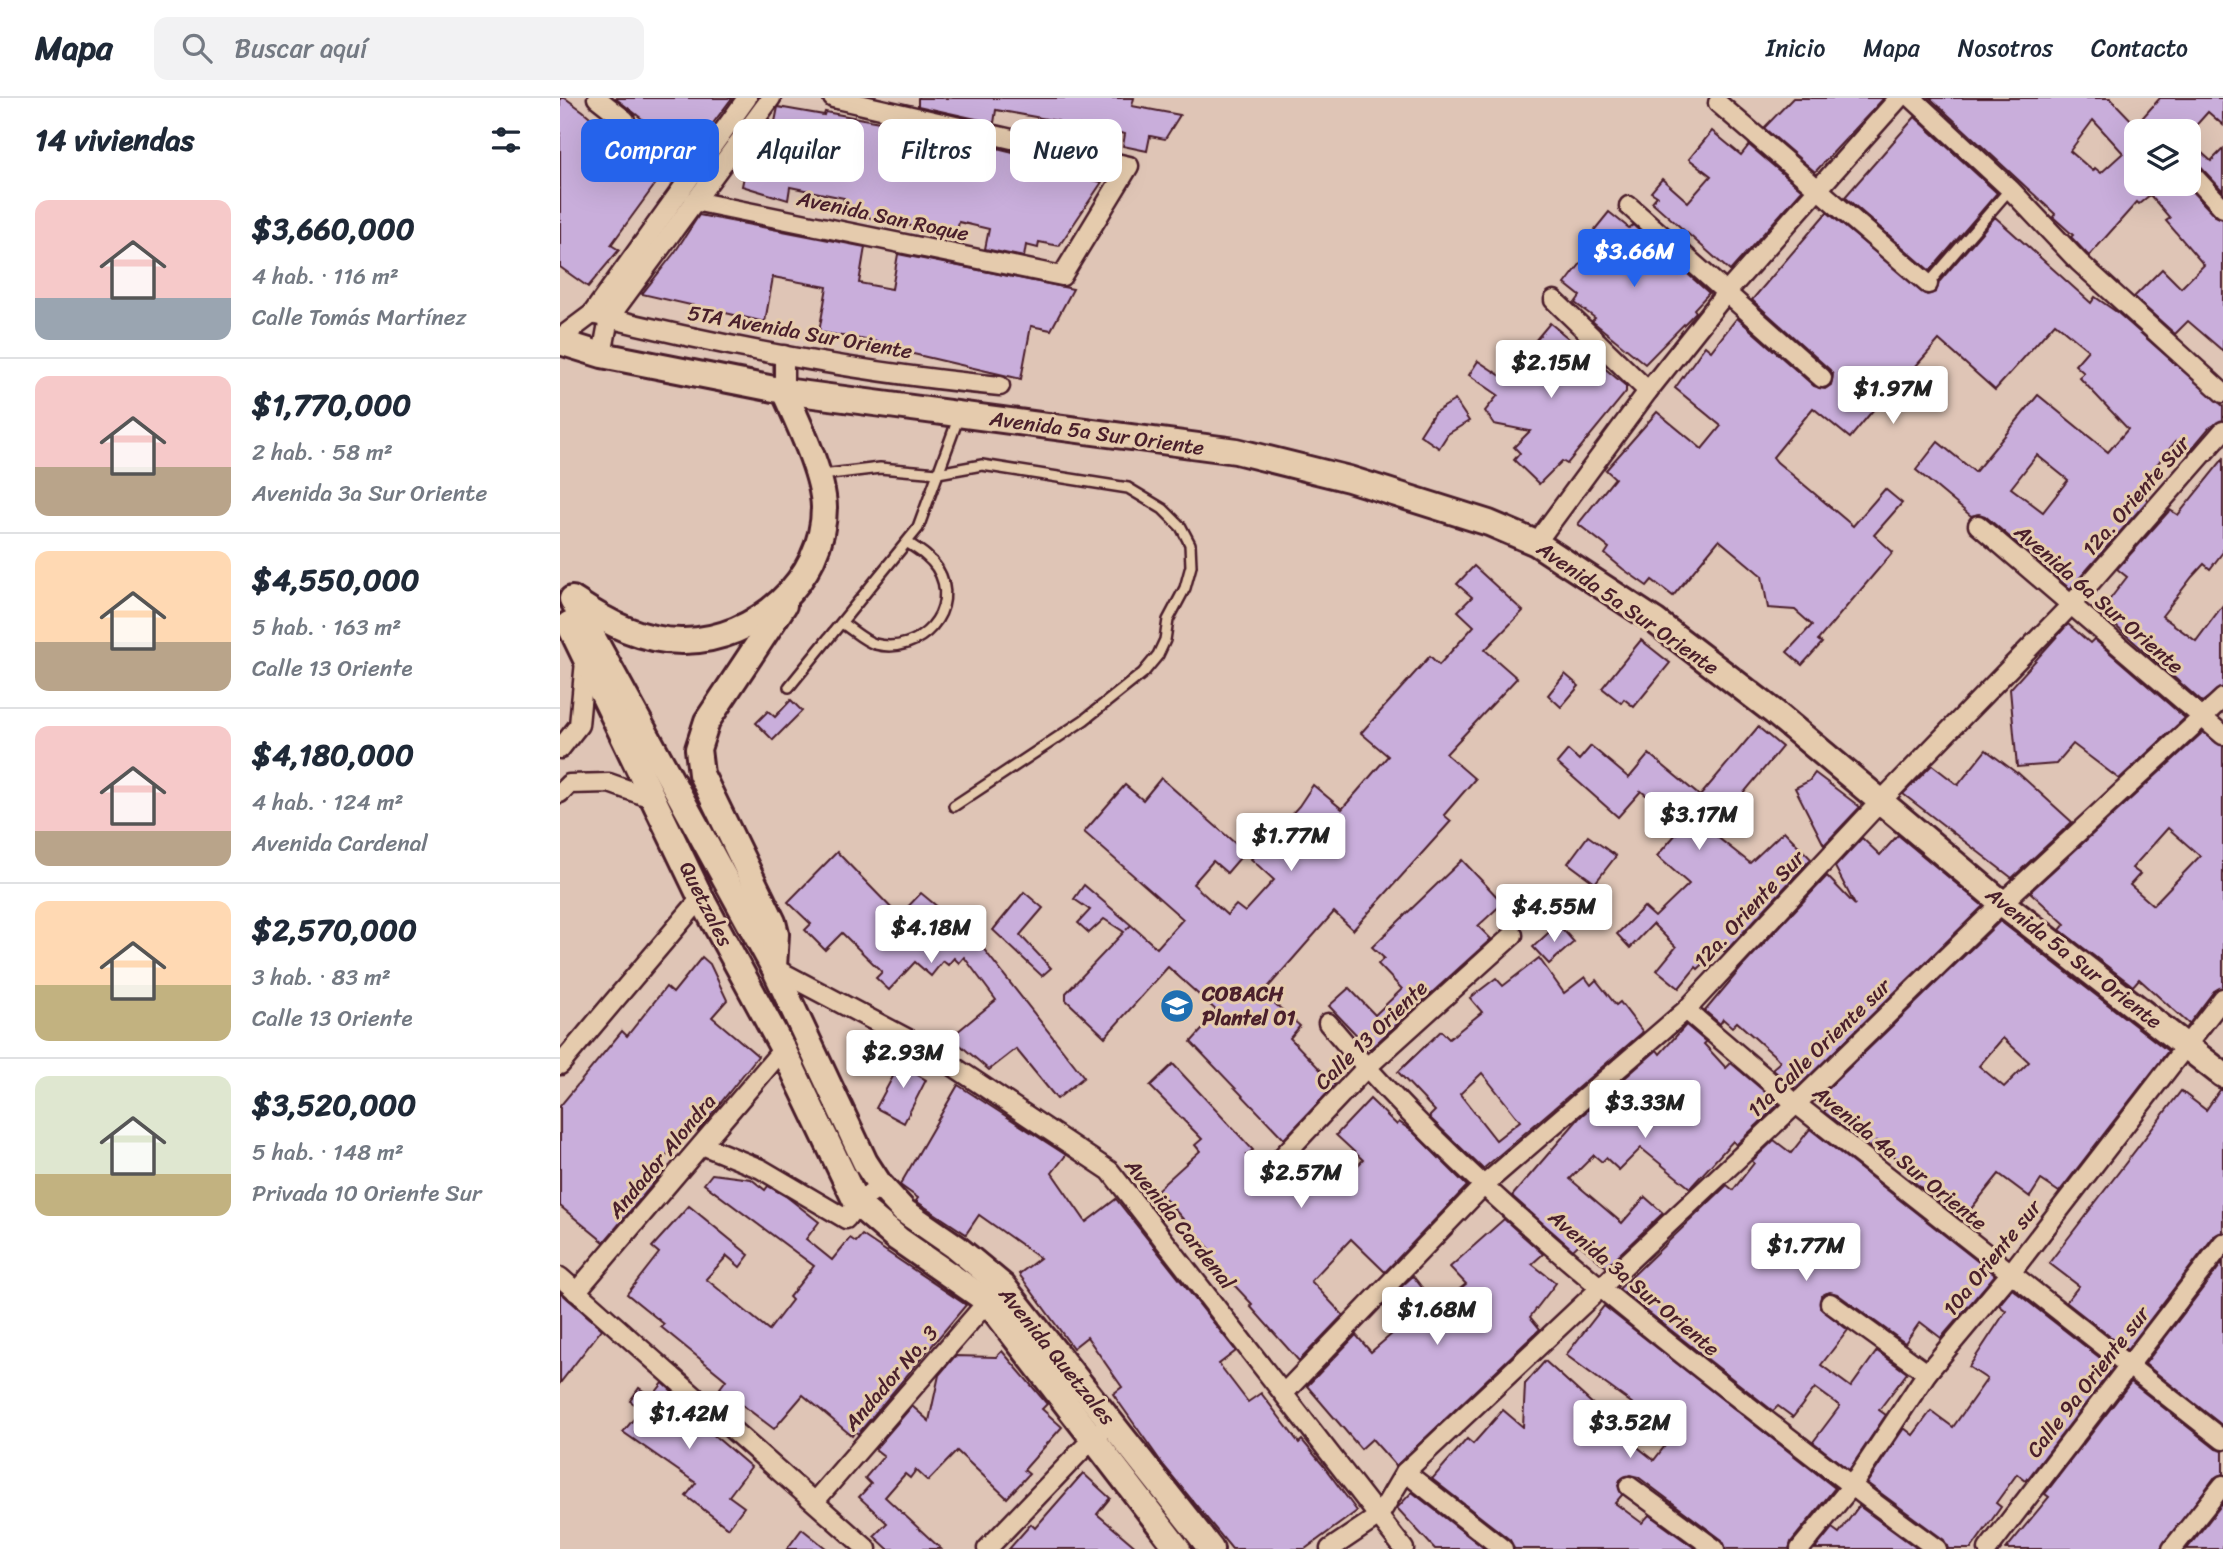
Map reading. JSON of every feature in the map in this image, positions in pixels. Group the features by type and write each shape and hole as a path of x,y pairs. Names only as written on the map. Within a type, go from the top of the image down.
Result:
{"main road":[{"name":"Avenida 5a Sur Oriente","path":"560,340 602,355 784,391 1236,451 1349,479 1489,523 1536,543 1655,621 1774,712 2002,902 2223,1075"},
{"path":"774,968 776,934 773,922 701,774 698,749 707,721 807,571 818,537 824,506 810,450 784,391"},
{"path":"564,598 633,634 684,642 733,631 771,610 792,593"},
{"name":"Quetzales","path":"564,598 585,661 701,898 783,1049 852,1211"},
{"name":"Quetzales","path":"564,598 774,968 865,1162 880,1185"},
{"name":"Avenida Quetzales","path":"880,1185 904,1211 956,1247 1101,1430 1211,1549"},
{"name":"Avenida Quetzales","path":"852,1211 995,1294"},
{"name":"Avenida Quetzales","path":"1101,1430 1178,1549"}],"street":[{"path":"597,98 624,119"},
{"path":"602,355 601,316 747,98"},
{"path":"560,340 601,316 694,201 771,98"},
{"name":"Avenida San Roque","path":"694,201 1062,276 1129,166 833,98"},
{"path":"1536,543 1647,391 1726,293 1899,98"},
{"path":"1912,98 2010,189 2078,261 2223,393"},
{"path":"1718,103 1928,284"},
{"path":"2201,184 2223,208"},
{"path":"1629,206 1822,379"},
{"path":"1554,300 1647,391"},
{"name":"5TA Avenida Sur Oriente","path":"601,316 784,355 885,372 1000,386"},
{"path":"784,355 784,391"},
{"name":"12a. Oriente Sur","path":"1284,1393 1484,1185 1686,1010 1881,801 2070,606 2223,431"},
{"name":"Avenida 6a Sur Oriente","path":"1978,525 2223,735"},
{"path":"560,749 579,725 585,661"},
{"name":"11a Calle Oriente sur","path":"1331,1549 1380,1516 1405,1472 1796,1104 2002,902 2223,698"},
{"path":"560,793 569,784 609,783 654,799"},
{"path":"560,1065 701,898"},
{"name":"Calle 13 Oriente","path":"1266,1174 1366,1068 1513,935"},
{"name":"Avenida Cardenal","path":"774,968 929,1050 1110,1171 1404,1549"},
{"name":"10a Oriente sur","path":"1800,1549 1851,1487 1927,1373 2010,1274 2223,999"},
{"name":"Avenida 4a Sur Oriente","path":"1686,1010 1796,1104 2223,1440"},
{"name":"Avenida 3a Sur Oriente","path":"1328,1023 1366,1068 1484,1185 1599,1288 1851,1487 1937,1549"},
{"name":"Andador Alondra","path":"576,1292 783,1049"},
{"path":"702,1145 852,1211 880,1185"},
{"name":"Calle 9a Oriente sur","path":"1988,1549 2223,1243"},
{"path":"560,1278 815,1501 866,1549"},
{"name":"Andador No. 3","path":"815,1501 995,1294"},
{"path":"1830,1303 1927,1373"},
{"path":"987,1549 1101,1430"},
{"path":"1405,1472 1503,1549"},
{"path":"2172,1549 2223,1485"},
{"path":"1629,1486 1715,1549"}],"lane":[{"path":"1928,284 2010,189"},
{"path":"789,688 908,543 923,517 960,414"},
{"path":"816,476 880,467 939,473 982,465 1128,488 1148,497 1181,527 1190,544 1191,566 1185,588 1168,620 1165,640 1158,655 1143,673 1084,720 954,806"},
{"path":"843,624 872,643 890,647 916,640 937,623 944,597 939,570 927,555 908,543"}],"building":[{"path":"560,98 565,98 592,119 581,119 581,182 657,182 611,245 619,250 588,287 560,267"},
{"path":"615,98 732,98 716,119 642,119"},
{"path":"918,98 1134,98 1132,106 1180,115 1165,139 1150,136 1147,151 1123,146 1125,134 1122,133 1122,119 1047,119 996,110 995,119 976,119 918,106"},
{"path":"1793,98 1884,98 1815,172 1764,128"},
{"path":"1930,98 2110,98 2130,119 2124,119 2124,196 2149,196 2139,204 2137,202 2089,256 2071,237 2073,235 2053,217 2055,214","holes":["2093,120 2123,153 2101,173 2095,168 2093,171 2070,151"]},
{"path":"2160,98 2223,98 2223,125 2208,112 2201,120 2141,119"},
{"path":"778,107 863,119 776,119"},
{"path":"1915,117 1997,193 1930,271 1845,197"},
{"path":"864,119 878,122 878,182 996,182 996,148 1010,151 1010,182 1102,182 1059,246 1039,242 1038,248 1026,245 1024,257 985,249 989,229 959,222 956,235 841,212 844,198 790,187 788,200 742,186 743,182 864,182"},
{"path":"1712,131 1741,155 1749,145 1802,190 1730,271 1652,202 1657,196 1651,192 1662,179 1688,202 1711,176 1689,159"},
{"path":"2223,149 2223,191 2201,167 2201,152 2211,161"},
{"path":"2151,196 2196,196 2215,216 2223,219 2223,351 2188,321 2175,334 2134,297 2162,269 2181,288 2204,265 2166,221 2170,218"},
{"path":"1609,212 1629,228 1633,225 1709,293 1694,309 1696,312 1645,364 1592,321 1595,318 1575,303 1580,296 1565,284 1591,250 1583,244"},
{"path":"1827,212 1927,295 1936,292 1939,282 1995,217 2091,303 2095,297 2118,313 2223,406 2223,420 2209,428 2189,452 2176,441 2136,490 2148,500 2070,589 1985,516 1971,516 1916,470 1938,442 1975,472 2038,395 2108,452 2128,429 2079,377 2084,373 2075,365 2088,350 2055,323 1995,390 1939,340 1901,383 1898,380 1850,438 1813,408 1773,457 1777,462 1853,526 1885,489 1902,503 1874,535 1893,552 1818,640 1822,643 1802,665 1787,652 1812,625 1795,610 1768,608 1762,576 1719,540 1673,596 1652,580 1647,586 1623,569 1605,554 1609,548 1578,524 1615,478 1606,470 1657,412 1702,449 1721,426 1675,388 1705,346 1711,351 1737,318 1814,386 1825,389 1831,385 1833,375 1830,370 1752,300","holes":["2037,455 2068,480 2043,512 2011,488"]},
{"path":"699,215 865,247 859,283 892,289 898,254 1073,289 1051,330 1031,326 1021,379 909,353 910,350 883,343 819,332 827,287 773,277 765,322 642,294 675,252"},
{"path":"1550,323 1626,386 1626,392 1567,464 1562,461 1539,484 1514,460 1520,453 1514,447 1530,431 1494,424 1485,411 1498,395 1469,375 1478,361 1504,378"},
{"path":"1455,400 1469,421 1448,434 1439,448 1420,435 1434,413"},
{"path":"2223,459 2223,552 2210,569 2204,564 2162,616 2196,641 2223,605 2223,687 2202,702 2100,612 2127,577 2117,569 2170,510 2178,515"},
{"path":"1474,566 1523,611 1485,650 1517,678 1446,754 1475,779 1444,815 1451,821 1353,930 1334,912 1263,993 1300,1026 1290,1038 1335,1085 1284,1139 1191,1042 1218,1012 1168,967 1105,1037 1066,1000 1066,993 1124,932 1104,919 1089,933 1078,923 1090,910 1074,899 1084,885 1157,948 1183,919 1084,832 1125,785 1143,800 1161,778 1245,852 1227,873 1213,861 1193,884 1227,915 1236,905 1245,912 1274,880 1251,859 1299,806 1313,785 1342,809 1388,756 1361,733 1430,656 1439,665 1474,626 1458,611 1472,597 1457,584"},
{"path":"2068,624 2090,643 2094,639 2185,718 2119,779 2073,744 2056,764 2017,767 2010,689"},
{"path":"1641,640 1670,663 1634,707 1624,699 1621,703 1602,688"},
{"path":"1565,674 1579,686 1561,707 1548,695"},
{"path":"791,700 802,711 773,740 756,723 768,711 775,717"},
{"path":"1758,727 1782,747 1711,832 1750,863 1784,831 1811,859 1725,952 1720,948 1698,969 1696,967 1679,988 1657,970 1676,947 1653,924 1630,948 1617,934 1644,907 1655,917 1689,884 1657,856 1683,826 1641,791 1618,817 1557,763 1568,750 1579,760 1591,746 1629,778 1649,754 1700,796"},
{"path":"2203,732 2223,746 2223,987 2214,991 2189,1024 2139,979 2133,986 2060,930 2065,924 2030,892","holes":["2168,828 2200,856 2153,905 2130,885 2140,874 2132,868"]},
{"path":"1986,750 2018,774 2017,772 2072,822 2012,878 1903,794 1932,765 1958,785"},
{"path":"1815,773 1860,807 1824,845 1795,788 1809,781"},
{"path":"1898,835 1983,906 1796,1089 1772,1069 1780,1062 1776,1057 1737,1022 1732,1027 1723,1019 1720,1024 1705,1011 1827,876 1855,905 1835,867 1862,838 1880,855"},
{"path":"1588,836 1616,856 1595,883 1568,863"},
{"path":"837,852 899,916 921,893 975,938 1084,1077 1057,1099 1016,1049 989,1070 951,1037 996,1000 964,957 959,963 954,958 948,965 943,961 931,976 915,962 889,990 876,978 882,972 842,933 825,950 805,930 811,924 788,902"},
{"path":"1462,860 1503,903 1478,926 1491,939 1370,1049 1329,1006 1349,988 1375,1015 1402,989 1378,964 1384,958 1372,947"},
{"path":"1024,892 1043,908 1020,935 1051,968 1042,976 993,930"},
{"path":"2000,921 2168,1051 2059,1192 2041,1180 2030,1197 1999,1174 1962,1220 1914,1182 1919,1177 1876,1141 1870,1148 1824,1112 1826,1109 1816,1100","holes":["2003,1038 2029,1062 2004,1087 1979,1066"]},
{"path":"1558,924 1574,942 1549,964 1533,947"},
{"path":"702,957 710,964 727,1000 712,1017 758,1056 698,1131 691,1125 657,1167 663,1172 604,1242 560,1206 560,1106 622,1031 627,1036 666,987 673,993"},
{"path":"1539,958 1564,993 1585,977 1591,985 1596,980 1616,1005 1620,1002 1643,1032 1483,1169 1429,1117 1435,1111 1398,1072 1441,1031 1449,1039 1482,1012 1470,998 1496,978 1503,986","holes":["1482,1073 1520,1121 1496,1140 1460,1094"]},
{"path":"1686,1025 1706,1042 1704,1044 1726,1068 1731,1063 1779,1104 1736,1145 1733,1141 1690,1188 1641,1148 1619,1170 1606,1158 1602,1162 1594,1155 1570,1179 1622,1223 1645,1197 1663,1213 1606,1267 1579,1244 1573,1250 1512,1196 1580,1117 1657,1050 1660,1054"},
{"path":"905,1054 922,1062 916,1074 926,1080 904,1123 876,1108"},
{"path":"1173,1064 1253,1150 1246,1155 1257,1167 1255,1177 1263,1185 1273,1183 1280,1191 1309,1162 1336,1188 1363,1160 1336,1135 1370,1099 1397,1125 1399,1122 1413,1132 1467,1186 1385,1272 1351,1239 1311,1281 1343,1315 1299,1361 1250,1306 1252,1304 1204,1253 1209,1248 1157,1190 1200,1151 1195,1145 1202,1139 1150,1086"},
{"path":"958,1085 1066,1155 1052,1173 1086,1222 1116,1199 1236,1351 1219,1364 1248,1402 1261,1393 1299,1443 1302,1440 1322,1464 1357,1511 1305,1549 1232,1549 1164,1466 1113,1394 1122,1387 1087,1337 1073,1348 1019,1274 1040,1258 979,1215 966,1234 916,1201 918,1198 900,1185"},
{"path":"2220,1090 2223,1090 2223,1232 2214,1236 2127,1350 2066,1302 2079,1286 2049,1263 2181,1091 2206,1110"},
{"path":"1810,1129 1995,1275 1941,1338 1920,1322 1905,1343 1837,1294 1830,1292 1821,1296 1820,1308 1848,1330 1821,1365 1851,1387 1877,1351 1907,1373 1879,1410 1886,1415 1849,1470 1813,1442 1840,1406 1815,1388 1793,1417 1778,1406 1773,1411 1619,1289 1727,1185 1733,1190 1754,1163 1752,1161 1774,1140 1791,1153"},
{"path":"712,1174 751,1179 765,1190 768,1186 787,1197 819,1222 806,1239 832,1260 850,1238 856,1242 862,1235 966,1305 858,1434 855,1431 852,1436 803,1395 774,1429 720,1388 726,1380 661,1327 664,1324 627,1294 659,1253 652,1247 689,1206 749,1255 740,1267 727,1256 706,1279 769,1330 792,1300 789,1297 814,1266 704,1184"},
{"path":"1504,1219 1543,1254 1532,1264 1556,1283 1530,1317 1540,1329 1396,1466 1372,1439 1361,1449 1307,1386 1356,1335 1371,1352 1400,1327 1383,1306 1404,1290 1401,1287 1413,1276 1437,1307 1466,1284 1450,1267"},
{"path":"2223,1262 2223,1426 2145,1364"},
{"path":"2012,1289 2113,1368 2026,1481 2017,1474 1996,1503 2001,1507 1971,1549 1948,1549 1944,1540 1867,1483 1904,1428 1913,1435 1931,1411 1953,1427 1987,1379 1969,1367 2006,1311 1999,1305"},
{"path":"560,1292 602,1329 560,1383"},
{"path":"1604,1306 1835,1488 1791,1542 1789,1549 1726,1549 1722,1540 1638,1477 1630,1475 1620,1480 1618,1485 1622,1495 1615,1503 1642,1523 1649,1515 1696,1549 1514,1549 1510,1540 1432,1479 1467,1439 1473,1444 1503,1410 1523,1427 1525,1384 1545,1361 1618,1427 1616,1430 1654,1460 1674,1434 1566,1355"},
{"path":"1002,1351 1047,1404 1042,1409 1062,1427 1024,1470 1029,1474 1007,1498 957,1451 928,1481 916,1470 910,1478 905,1474 885,1497 941,1549 888,1549 874,1536 887,1523 859,1497 871,1484 865,1478 884,1456 875,1449 912,1406 929,1421 939,1375 955,1356 996,1357"},
{"path":"2131,1382 2216,1449 2223,1451 2223,1474 2214,1478 2161,1549 2006,1549 2049,1497 2045,1494"},
{"path":"663,1383 693,1410 689,1414 751,1467 729,1496 744,1507 728,1528 686,1496 696,1483 623,1432 642,1409 630,1401 639,1388 652,1397"},
{"path":"1083,1473 1110,1498 1097,1514 1138,1549 1009,1549 1031,1524 1035,1528"},
{"path":"1412,1492 1485,1549 1435,1549 1397,1508"},
{"path":"2223,1503 2223,1549 2187,1549"},
{"path":"1859,1506 1918,1549 1815,1549 1832,1528 1839,1533"},
{"path":"802,1529 827,1549 787,1549"}],"place":[{"name":"COBACH Plantel 01","path":"1177,1006"}]}
